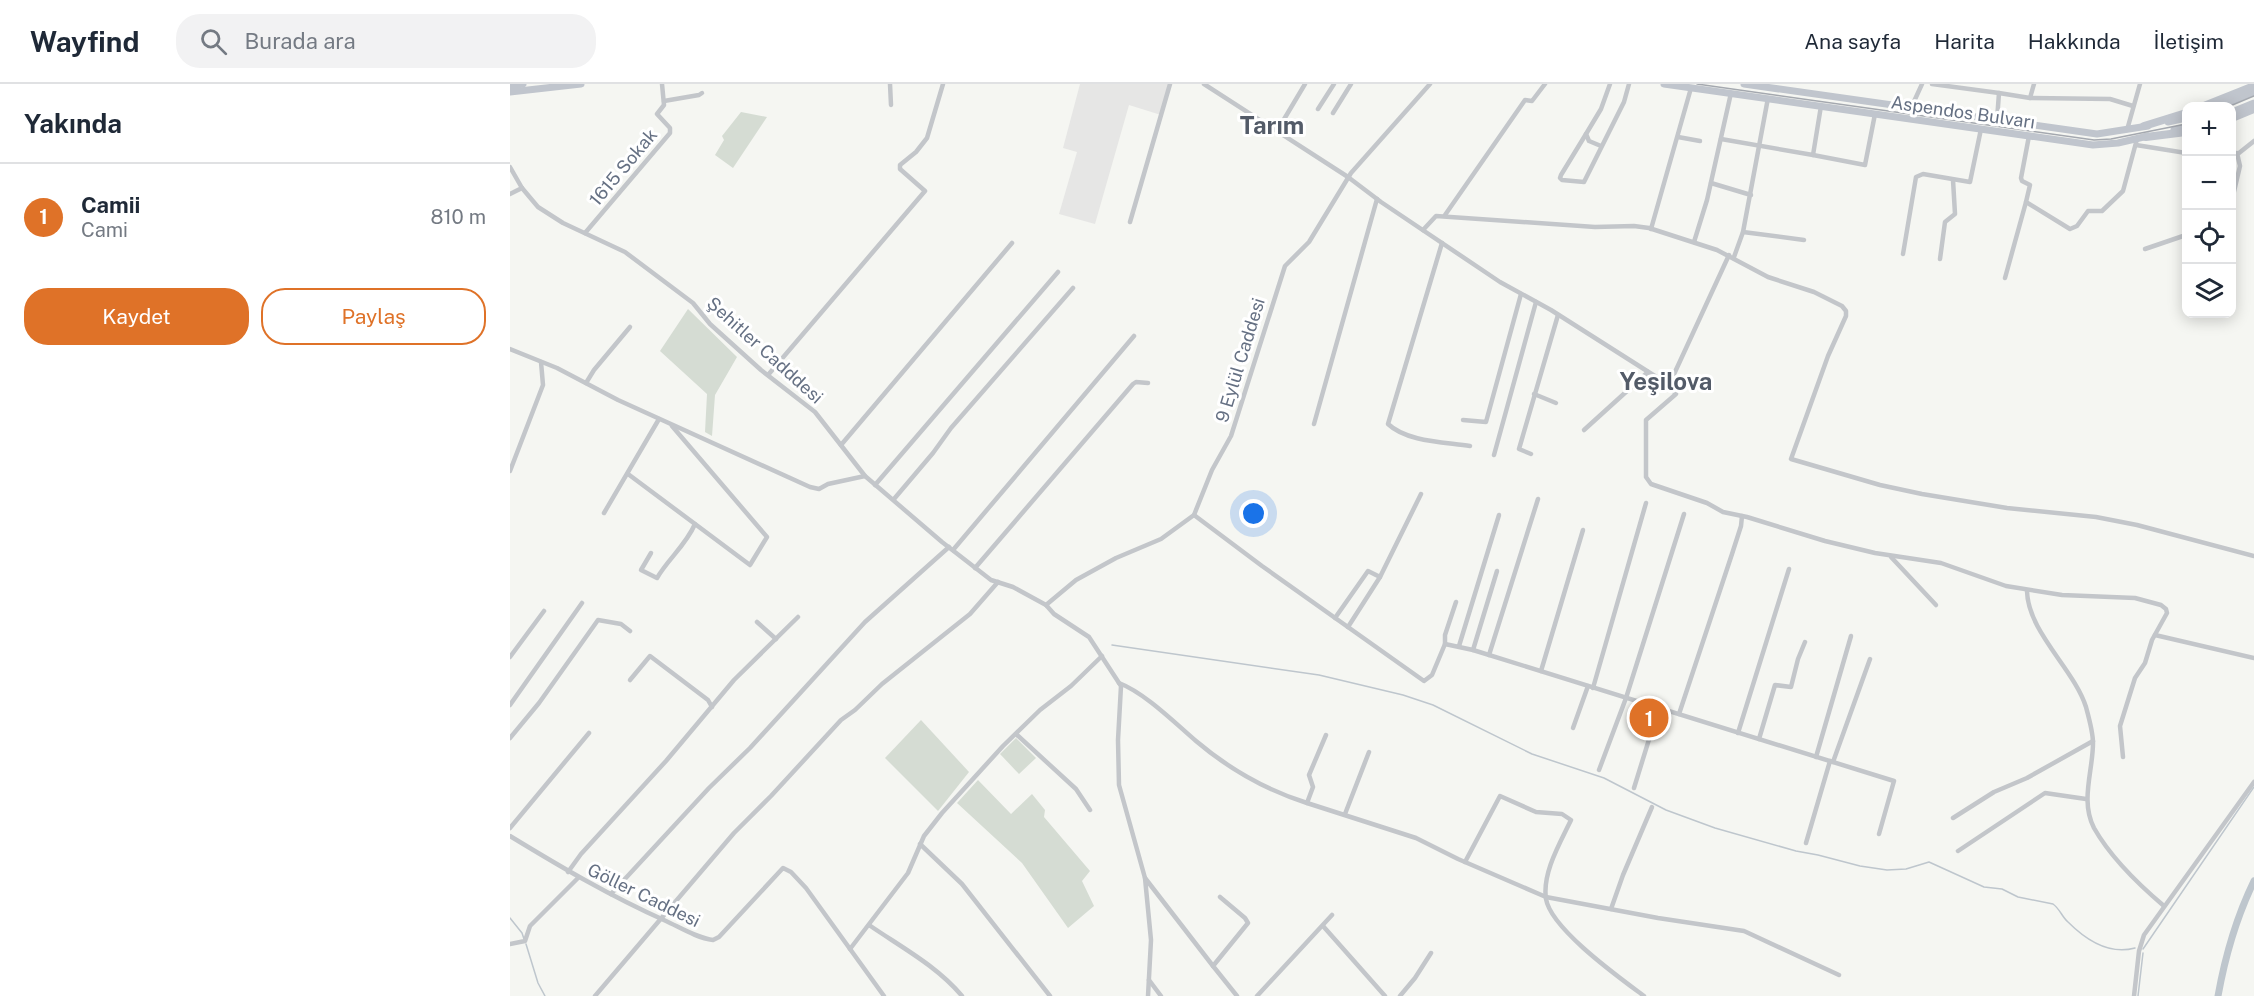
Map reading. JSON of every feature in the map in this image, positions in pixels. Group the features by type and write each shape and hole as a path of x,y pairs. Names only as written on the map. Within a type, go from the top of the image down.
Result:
{"highway":[{"path":"2214,102 2254,86"},
{"path":"2236,116 2254,109"},
{"path":"2144,126 2182,114"},
{"path":"2139,140 2182,131"}],"main road":[{"path":"510,86 524,84"},
{"path":"510,92 581,84"},
{"name":"Aspendos Bulvarı","path":"1664,84 2093,145 2139,140"},
{"name":"Aspendos Bulvarı","path":"1744,84 2097,134 2182,119"},
{"path":"2230,102 2254,92"},
{"path":"2236,110 2254,103"}],"street":[{"name":"1615 Sokak","path":"585,233 669,133 669,128 657,114 664,105 662,84"},
{"path":"890,84 891,105"},
{"path":"768,375 925,191 900,169 900,165 916,152 927,138 943,84"},
{"path":"1130,222 1170,84"},
{"path":"1204,84 1348,177 1442,243 1669,385 1676,394 1646,420 1648,482 1707,503 1717,511 1742,516 1825,541 1890,556 1941,562 2026,591 2080,596 2126,596 2161,605 2167,613 2145,663 2135,678 2120,726 2122,757"},
{"path":"1277,131 1305,84"},
{"path":"1318,109 1334,84"},
{"path":"1333,113 1351,84"},
{"name":"9 Eylül Caddesi","path":"1194,515 1212,470 1231,436 1285,266 1309,242 1348,177 1430,84"},
{"path":"1445,215 1525,100 1532,101 1545,84"},
{"path":"1610,84 1601,109 1561,175 1562,180 1584,182 1624,102 1629,84"},
{"path":"1911,108 1922,84"},
{"path":"1932,84 2030,98 2110,99 2133,106"},
{"path":"2030,98 2034,84"},
{"path":"2127,130 2140,84"},
{"path":"1651,229 1691,88"},
{"path":"664,101 702,93"},
{"path":"1694,242 1711,183 1731,93"},
{"path":"1998,120 1999,93"},
{"path":"1669,385 1743,232 1768,99"},
{"path":"1813,155 1821,106"},
{"path":"1721,139 1865,165 1875,114"},
{"path":"1903,254 1916,177 1923,174 1970,182 1981,129"},
{"path":"1586,134 1589,141 1601,146"},
{"path":"2005,278 2030,185 2021,178 2029,136"},
{"path":"1678,137 1700,141"},
{"path":"2026,202 2070,229 2077,226 2088,211 2102,211 2123,191 2139,140 2182,152"},
{"path":"2236,153 2254,141"},
{"path":"2236,158 2240,166 2236,183"},
{"name":"Şehitler Cadddesi","path":"510,167 531,200 545,212 625,252 693,303 710,324 768,375 815,412 865,476 951,549 991,580 1013,587 1046,605 1054,614 1089,637 1119,683"},
{"path":"1940,259 1946,222 1955,214 1953,180"},
{"path":"1711,183 1751,195"},
{"path":"510,194 522,188"},
{"path":"1314,424 1377,199"},
{"path":"1422,230 1436,216 1445,215 1479,220 1595,227 1634,226 1694,242 1732,256 1768,277 1814,292 1842,306 1846,311 1844,322 1828,356 1791,459 1880,485 1922,494 2007,508 2096,517 2137,525 2254,556"},
{"path":"1743,232 1804,240"},
{"path":"2145,249 2182,237"},
{"path":"841,445 1012,243"},
{"path":"1442,243 1388,424 1429,441 1470,446"},
{"path":"875,485 1058,272"},
{"path":"894,500 951,428 1073,288"},
{"path":"1462,420 1486,422 1521,294"},
{"path":"1494,454 1536,302"},
{"path":"1532,454 1519,449 1558,315"},
{"path":"586,383 630,327"},
{"path":"610,894 750,748 865,622 951,549 1134,336"},
{"path":"510,349 542,362 670,424 819,489 828,484 865,476"},
{"path":"510,471 543,385 542,362"},
{"path":"1584,430 1648,372"},
{"path":"975,568 1133,384 1148,382"},
{"path":"1534,394 1556,403"},
{"path":"604,513 659,419"},
{"path":"628,474 750,565 767,537 670,424"},
{"path":"1348,627 1380,577 1421,494"},
{"path":"1489,655 1538,499"},
{"path":"1573,729 1591,687 1646,503"},
{"path":"1599,770 1626,698 1684,514"},
{"path":"1046,605 1085,575 1116,558 1161,539 1194,515 1424,681 1432,675 1445,644 1444,634 1456,602"},
{"path":"1459,646 1499,515"},
{"path":"1679,714 1741,526 1742,516"},
{"path":"651,553 641,570 657,578 663,567 689,538 694,524"},
{"path":"1541,671 1583,530"},
{"path":"1890,556 1936,605"},
{"path":"1738,733 1788,569"},
{"path":"1335,618 1368,571 1380,577"},
{"path":"1473,650 1497,571"},
{"path":"595,996 734,833 841,720 970,614 998,582"},
{"path":"2026,591 2027,599 2041,629 2081,693 2093,741 2086,800 2091,821 2106,847 2164,906"},
{"path":"510,705 582,603"},
{"path":"510,657 544,611"},
{"path":"568,872 581,854 666,761 734,680 798,617"},
{"path":"510,738 598,620 621,624 630,631"},
{"path":"757,622 776,639"},
{"path":"1816,757 1851,636"},
{"path":"2155,636 2254,658"},
{"path":"1759,739 1775,685 1791,687 1805,642"},
{"path":"1445,644 1473,650 1894,781 1879,834"},
{"path":"630,680 650,656 708,700 712,706"},
{"path":"884,996 850,949 908,873 920,844 942,813 990,759 1102,657"},
{"path":"1806,843 1831,762 1870,658"},
{"path":"1119,683 1162,712 1239,774 1286,797 1416,838 1546,897 1744,931 1839,975"},
{"path":"1119,683 1122,696 1118,740 1119,784 1145,878 1150,940 1148,996"},
{"path":"1634,788 1659,707"},
{"path":"510,828 589,733"},
{"path":"1016,734 1076,789 1090,810"},
{"path":"1308,803 1313,787 1309,775 1326,735"},
{"path":"1953,818 1994,792 2027,778 2093,741"},
{"path":"1345,814 1370,752"},
{"path":"2134,996 2140,944 2164,906 2254,782"},
{"path":"1958,851 2045,793 2086,800"},
{"path":"1465,862 1500,796 1536,812 1567,817 1571,820 1547,881 1546,897 1553,913 1584,949 1644,996"},
{"path":"1611,909 1652,807"},
{"name":"Göller Caddesi","path":"510,836 578,878 661,919 713,940 719,937 783,868 801,882 850,949"},
{"path":"920,844 962,884 1050,996"},
{"path":"510,944 524,941 530,926 578,878"},
{"path":"1145,878 1237,996"},
{"path":"1213,966 1248,923 1220,897"},
{"path":"1257,996 1332,915"},
{"path":"869,925 924,961 951,983 962,996"},
{"path":"1323,926 1385,996"},
{"path":"1400,996 1431,953"},
{"path":"1149,980 1161,996"}],"shaded area":[{"path":"1080,84 1169,84 1161,115 1129,105 1095,224 1059,214 1077,152 1063,148"},
{"path":"741,112 767,117 733,168 715,155 724,140 722,136"},
{"path":"688,309 737,357 715,395 712,436 705,432 707,394 660,351"},
{"path":"921,720 969,772 938,811 885,758"},
{"path":"1016,738 1036,758 1019,774 1000,754"},
{"path":"978,780 1011,814 1032,794 1045,810 1044,817 1090,871 1082,881 1094,906 1068,928 1022,863 957,803"}],"waterway":[{"path":"1112,645 1319,675 1403,695 1433,705 1532,754 1604,778 1666,810 1715,828 1860,866 1887,870 1906,869 1929,862 1984,887 2002,889 2018,897 2053,904 2075,929 2108,948 2126,950 2135,948"},
{"path":"2143,949 2254,787"},
{"path":"2218,996 2232,937 2254,881"},
{"path":"510,918 524,939"},
{"path":"526,944 538,983 545,996"},
{"path":"2138,996 2143,953"}],"tram line":[{"path":"1697,84 2094,140 2111,139 2182,125"},
{"path":"2236,104 2254,96"}],"place":[{"name":"Camii","path":"1649,718"}],"district":[{"name":"Tarım","path":"1272,125"},
{"name":"Yeşilova","path":"1666,381"}]}
